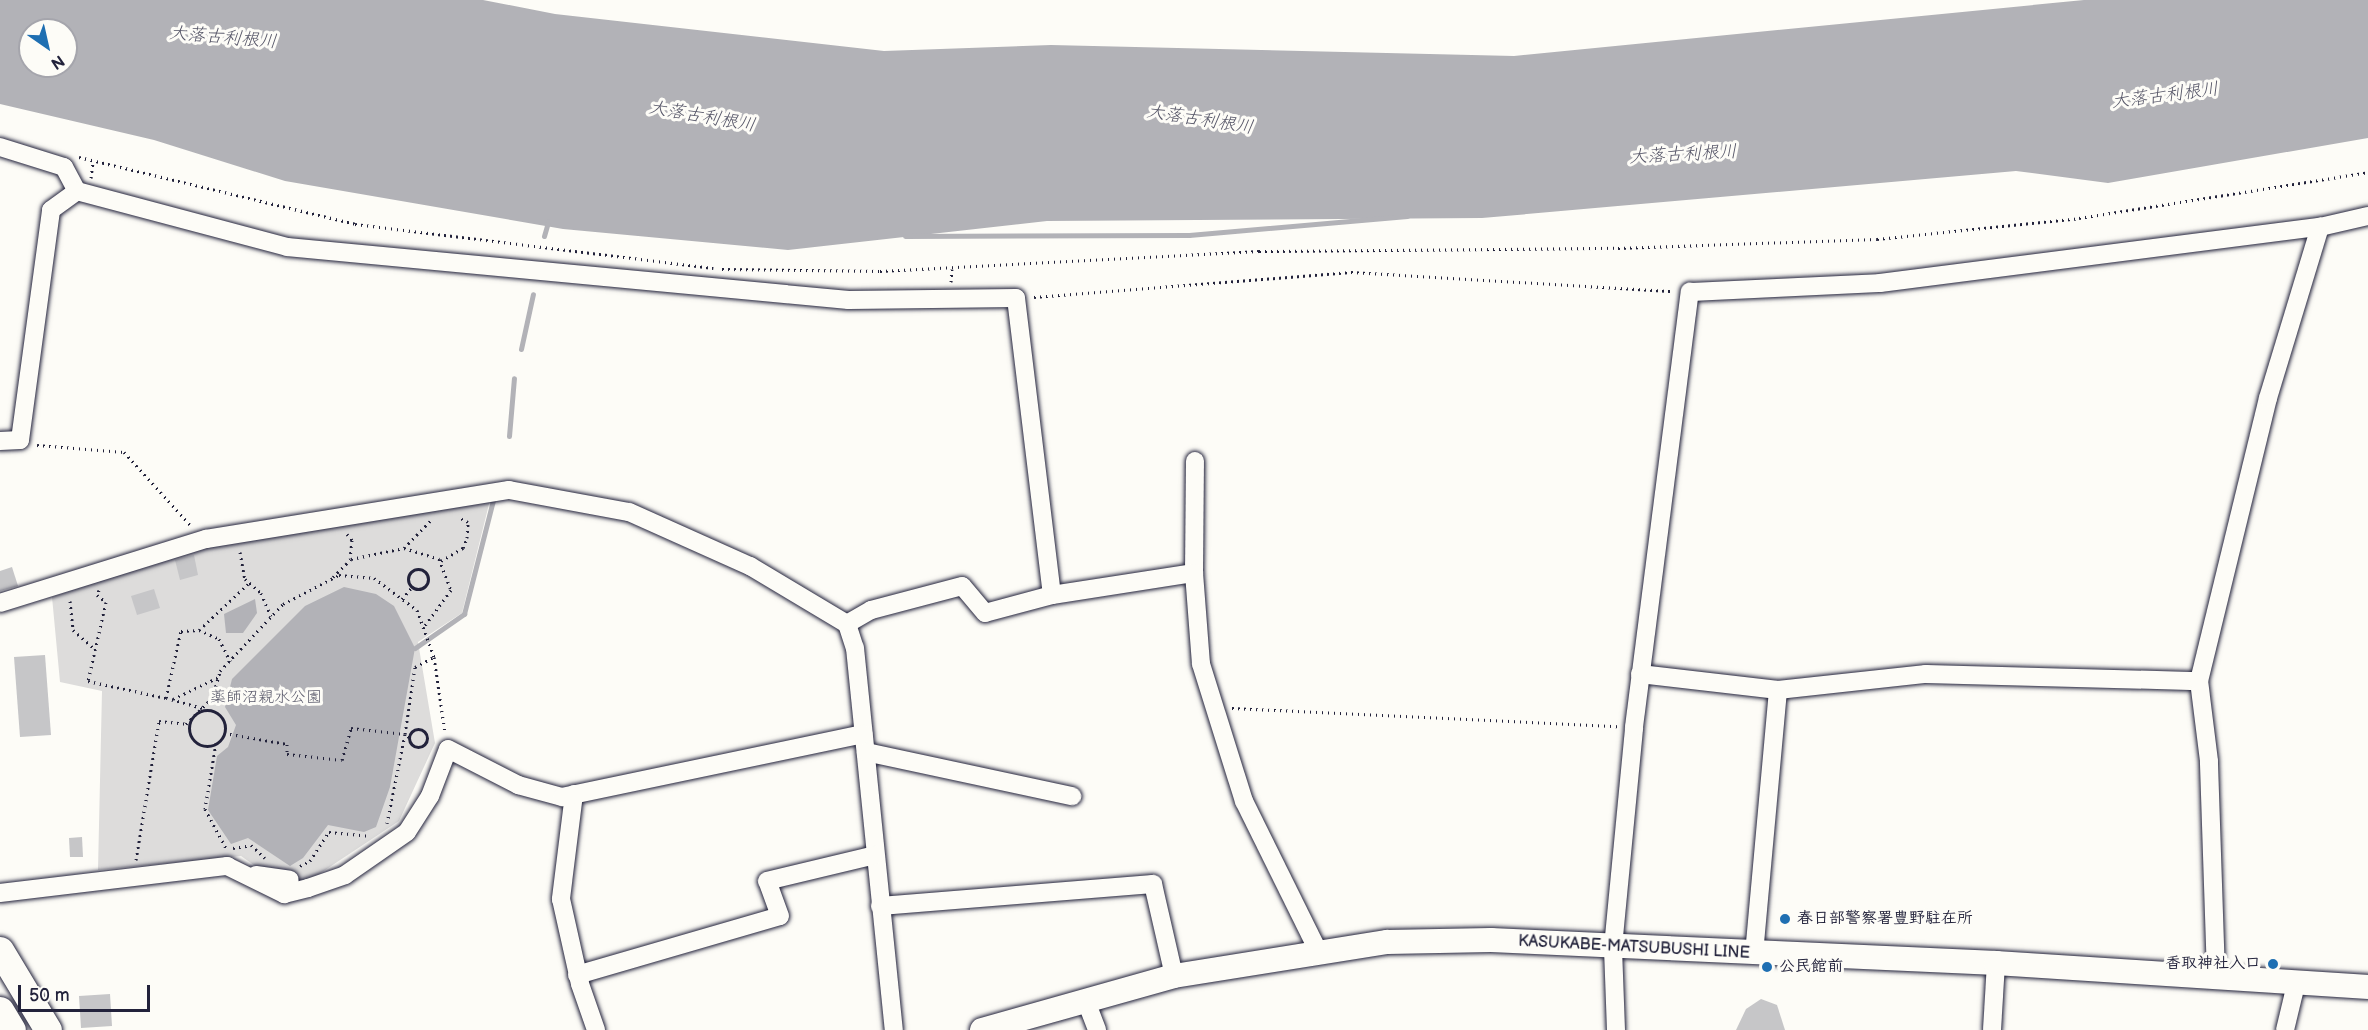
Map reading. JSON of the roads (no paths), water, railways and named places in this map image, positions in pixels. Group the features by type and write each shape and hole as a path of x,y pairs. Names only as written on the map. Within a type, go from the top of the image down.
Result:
{"highway":[{"path":"0,950 48,1030"},
{"path":"0,1010 12,1030"}],"main road":[{"name":"KASUKABE-MATSUBUSHI LINE","path":"982,1030 1174,976 1317,949 1491,940 1754,954 1996,963 2297,980 2368,987"}],"street":[{"path":"0,147 64,167 77,191 298,249 849,300 1016,298 1052,595"},
{"path":"0,441 20,440 51,210 77,191"},
{"path":"1616,1030 1613,947 1640,674 1690,292 1880,283 2320,227 2368,216"},
{"path":"2216,975 2209,761 2199,681 2268,398 2320,227"},
{"path":"1195,461 1194,573 1201,664 1219,707 1244,801 1317,949"},
{"path":"0,603 206,539 507,490 629,512 750,566 847,624 855,648 894,1030"},
{"path":"847,624 871,610 962,586 985,613 1052,595 1194,573"},
{"path":"1640,674 1778,690 1926,674 2199,681"},
{"path":"1754,954 1778,690"},
{"path":"0,893 114,872 135,876 226,866 284,894 345,875 407,832 422,809 448,749 518,785 562,797 863,734"},
{"path":"866,752 1072,796"},
{"path":"574,794 561,899 578,975 596,1030"},
{"path":"578,975 780,916 767,881 875,855"},
{"path":"254,879 257,873 292,874"},
{"path":"880,906 1153,884 1174,976"},
{"path":"1992,1030 1996,963"},
{"path":"2285,1030 2297,980"},
{"path":"1086,1001 1097,1030"}],"water":[{"name":"大落古利根川","path":"0,0 483,0 555,14 884,51 1051,45 1514,56 2084,0 2368,0 2368,138 2108,183 2016,171 1482,218 1047,221 788,250 563,229 285,181 154,140 0,104"},
{"path":"344,587 376,594 394,606 415,648 390,787 376,827 364,832 328,825 303,858 290,866 248,838 231,844 208,810 217,756 228,747 236,725 225,707 232,679 305,606"},
{"path":"255,599 257,613 243,633 226,633 224,614"}],"waterway":[{"path":"905,236 1189,235 1407,216"},
{"path":"544,236 548,222"},
{"path":"521,349 533,294"},
{"path":"509,436 514,378"},
{"path":"415,648 464,614 494,496"}],"place":[{"name":"春日部警察署豊野駐在所","path":"1785,919"},
{"name":"香取神社入口","path":"2273,964"},
{"name":"公民館前","path":"1767,967"}],"park label":[{"name":"薬師沼親水公園","path":"266,698"}]}
